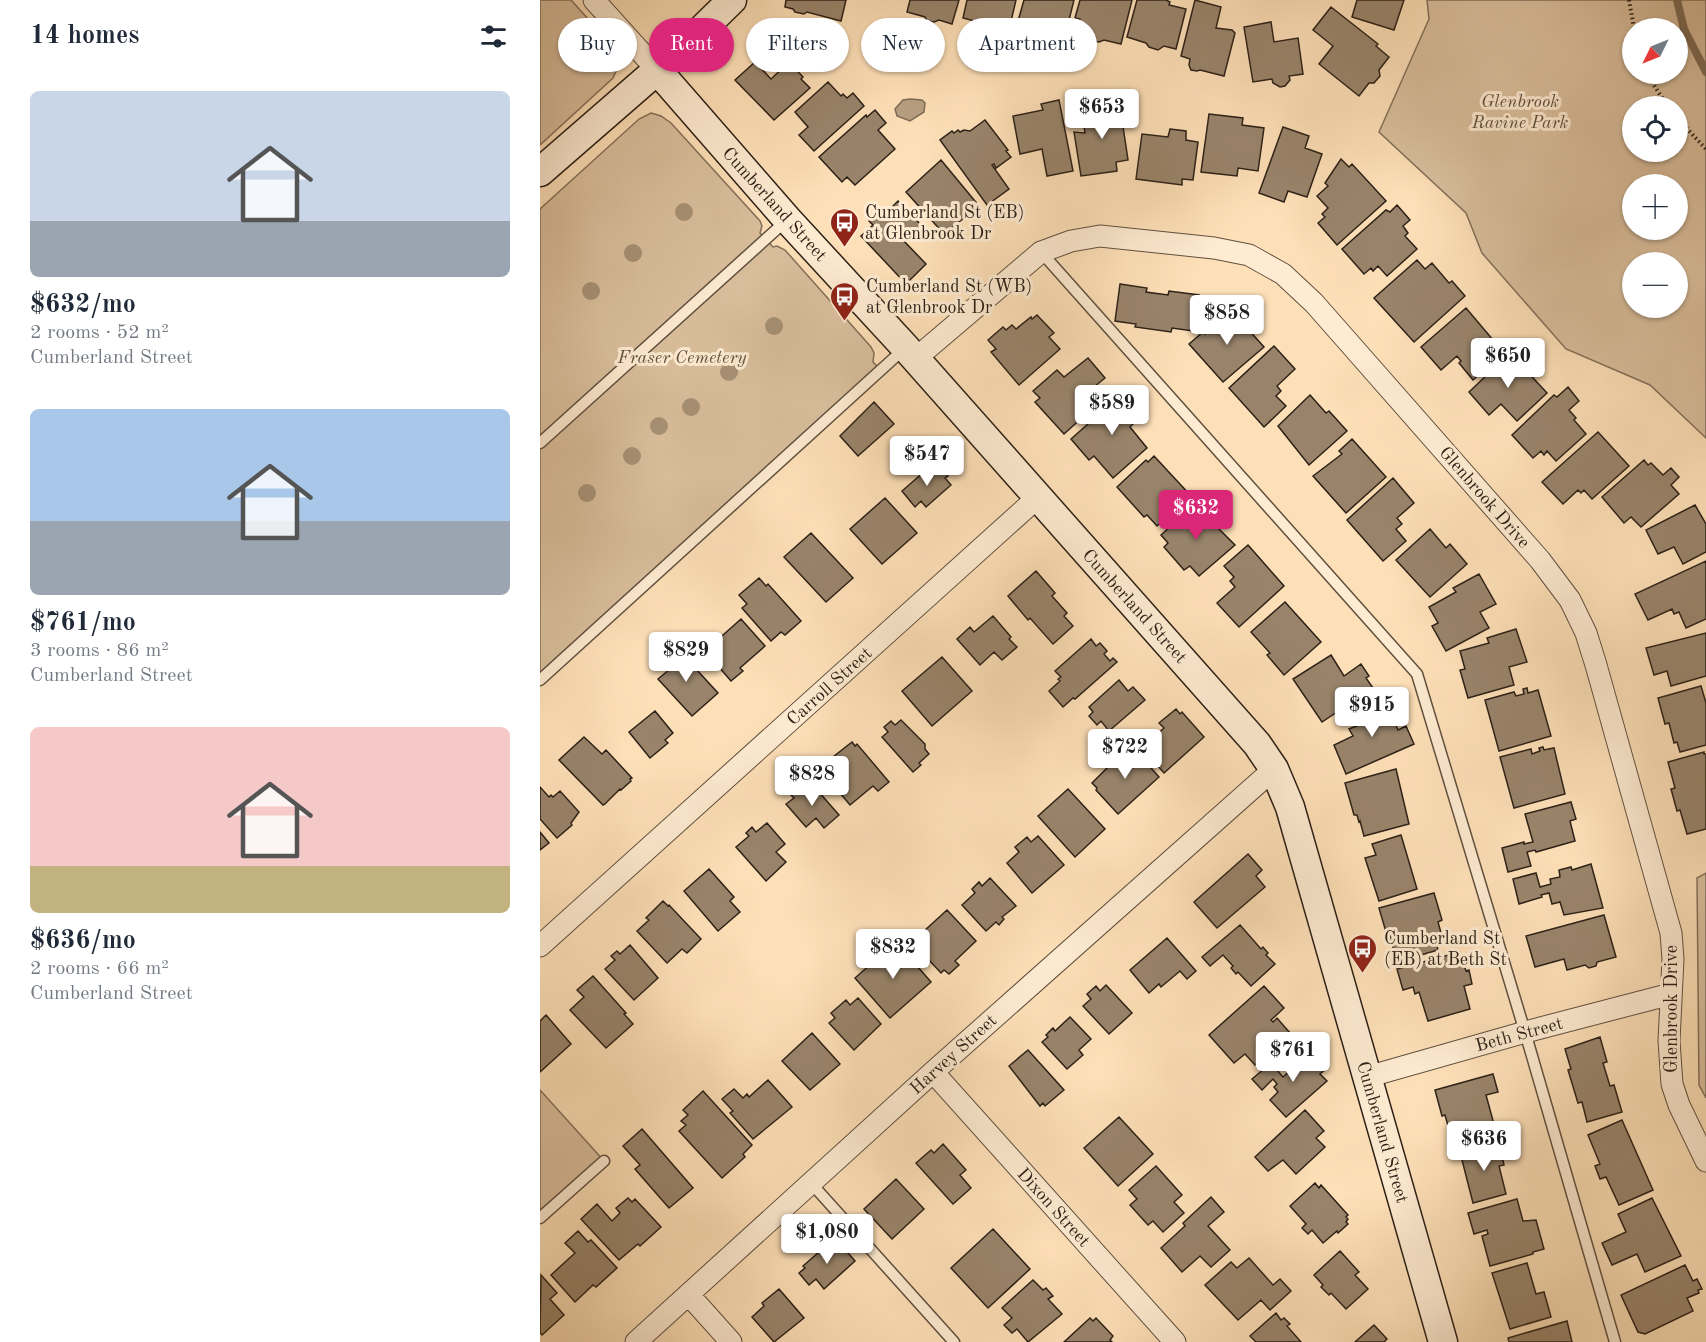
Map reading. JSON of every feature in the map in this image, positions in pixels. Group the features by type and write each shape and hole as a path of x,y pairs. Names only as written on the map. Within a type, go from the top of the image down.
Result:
{"street":[{"name":"Cumberland Street","path":"594,0 649,61"},
{"path":"715,18 732,0"},
{"path":"540,172 655,72"},
{"name":"Cumberland Street","path":"659,72 1257,744 1274,769 1290,807 1443,1342"},
{"name":"Glenbrook Drive","path":"910,353 1041,252 1071,241 1100,236 1214,248 1249,255 1283,274 1314,303 1540,560 1570,600 1586,633 1671,933 1673,959 1669,1041 1672,1084 1679,1105 1706,1161"},
{"name":"Carroll Street","path":"540,946 1037,498"},
{"name":"Harvey Street","path":"636,1342 933,1072 1274,769"},
{"name":"Beth Street","path":"1367,1077 1671,994"},
{"name":"Dixon Street","path":"933,1072 1175,1342"},
{"path":"688,1295 731,1342"}],"lane":[{"path":"540,443 788,219"},
{"path":"1041,252 1417,674 1525,1032 1615,1342"},
{"path":"540,680 910,353"},
{"path":"540,1218 604,1161"},
{"path":"811,1183 954,1342"}],"path":[{"path":"1628,0 1632,18"},
{"path":"1688,130 1706,149"}],"green space":[{"path":"540,0 571,0 587,18 558,18 558,72 616,72 613,78 540,145"},
{"name":"Glenbrook Ravine Park","path":"1427,0 1706,0 1706,438 1650,385 1566,349 1482,253 1466,213 1379,132 1429,19"},
{"name":"Fraser Cemetery","path":"651,113 671,123 760,221 762,226 760,233 773,247 777,246 785,250 871,347 874,353 873,362 881,370 540,680 540,209 639,119"},
{"path":"1706,873 1706,1098 1699,1085 1697,878"},
{"path":"540,1090 604,1161 540,1218"}],"shaded area":[{"path":"903,100 922,100 925,103 924,112 910,121 897,116 895,109"}],"building":[{"path":"786,0 846,0 842,18 830,18 807,12 804,14 785,7"},
{"path":"910,0 959,0 952,24 945,22 945,18 926,18 907,12"},
{"path":"967,0 1016,0 1012,18 963,18"},
{"path":"1024,0 1074,0 1070,18 1019,18"},
{"path":"1080,0 1132,0 1121,44 1104,40 1097,42 1097,18 1075,18"},
{"path":"1137,0 1166,0 1170,2 1169,5 1186,9 1176,49 1164,46 1158,50 1149,47 1146,43 1127,37"},
{"path":"1195,0 1221,7 1216,28 1232,30 1235,33 1224,76 1191,70 1190,59 1181,56"},
{"path":"1357,0 1404,0 1394,30 1352,17"},
{"path":"1331,7 1378,44 1376,46 1389,57 1379,70 1380,76 1374,83 1369,83 1359,96 1319,64 1333,46 1313,30"},
{"path":"1271,22 1274,42 1298,38 1303,74 1289,76 1290,80 1285,86 1280,87 1273,83 1272,79 1253,82 1244,27"},
{"path":"746,70 746,72 764,72 771,79 778,72 798,72 803,77 801,79 810,88 774,120 735,80"},
{"path":"828,82 841,96 843,94 847,98 853,93 864,106 814,151 799,135 808,127 795,112"},
{"path":"1059,100 1073,171 1047,176 1042,149 1020,154 1013,116 1043,110 1041,104"},
{"path":"1119,100 1128,160 1116,162 1117,171 1081,176 1074,132 1085,133 1082,114 1097,112 1096,104"},
{"path":"875,110 886,123 878,130 895,149 855,185 847,177 842,182 819,157 866,115 867,117"},
{"path":"1209,114 1243,118 1242,125 1264,128 1258,171 1238,168 1237,176 1201,172"},
{"path":"985,120 1011,157 996,168 994,164 992,165 1009,189 987,205 940,140 952,131 954,133 958,130 960,132 970,131"},
{"path":"1283,127 1309,136 1305,148 1322,154 1307,197 1288,191 1284,202 1259,193"},
{"path":"1170,129 1186,131 1186,140 1198,142 1193,180 1182,179 1182,185 1136,179 1142,134 1168,137"},
{"path":"1341,159 1349,167 1352,164 1386,201 1337,245 1318,223 1325,217 1322,214 1328,208 1317,196 1328,186 1325,183"},
{"path":"941,160 979,206 944,234 906,192"},
{"path":"898,201 923,227 910,239 907,237 903,240 926,264 906,284 861,236 873,225 869,221 879,212 883,216"},
{"path":"1397,205 1410,220 1403,226 1408,233 1405,236 1417,249 1387,276 1378,266 1373,271 1371,268 1364,274 1342,249 1386,210 1390,212"},
{"path":"1417,260 1425,269 1432,263 1449,283 1452,281 1465,296 1414,342 1374,298"},
{"path":"1120,284 1147,288 1146,292 1168,295 1169,291 1199,295 1193,331 1172,328 1171,332 1135,327 1136,324 1115,321"},
{"path":"1229,308 1264,347 1223,382 1189,344 1203,332 1205,334 1219,323 1216,320"},
{"path":"1466,308 1504,353 1473,380 1459,363 1461,361 1457,356 1441,370 1421,347"},
{"path":"1037,315 1054,333 1049,337 1060,349 1019,385 991,352 996,349 988,340 1003,327 1006,330 1012,325 1016,329"},
{"path":"1274,346 1295,369 1277,386 1281,391 1276,396 1286,406 1264,427 1229,388"},
{"path":"1510,353 1547,393 1517,421 1501,404 1489,415 1469,392"},
{"path":"1088,358 1105,378 1094,387 1104,398 1064,434 1035,402 1040,398 1033,391 1057,370 1064,377"},
{"path":"1568,387 1579,401 1569,410 1586,434 1556,461 1547,451 1544,455 1541,451 1533,458 1512,435 1554,395 1557,397"},
{"path":"1124,392 1142,411 1130,421 1133,424 1130,427 1147,448 1113,478 1094,456 1089,460 1071,439"},
{"path":"1310,395 1347,431 1309,465 1278,426"},
{"path":"874,402 894,424 858,456 840,436"},
{"path":"1598,432 1629,466 1592,499 1584,490 1581,493 1578,490 1563,504 1542,482"},
{"path":"1352,439 1386,477 1346,513 1313,476 1342,454 1339,451"},
{"path":"1154,456 1191,496 1157,526 1147,515 1144,517 1117,487 1146,460 1148,462"},
{"path":"1644,460 1648,465 1651,463 1663,475 1671,468 1679,477 1671,485 1679,494 1641,527 1631,517 1624,523 1602,497"},
{"path":"933,464 938,470 941,468 948,476 945,478 951,485 926,507 921,501 915,507 902,491"},
{"path":"1393,478 1414,503 1397,518 1402,524 1396,529 1406,541 1383,561 1347,520"},
{"path":"885,498 917,533 882,564 850,529"},
{"path":"1196,503 1212,521 1215,519 1218,522 1215,525 1235,545 1199,576 1190,566 1184,570 1164,547 1168,543 1161,535"},
{"path":"1695,505 1706,524 1706,552 1683,564 1674,547 1658,554 1646,530"},
{"path":"1430,529 1446,548 1450,544 1467,564 1430,597 1396,560"},
{"path":"811,533 853,578 826,602 784,557"},
{"path":"1248,545 1284,586 1239,627 1217,603 1235,587 1230,581 1234,577 1224,566"},
{"path":"1706,561 1706,619 1686,628 1679,612 1674,614 1672,609 1648,620 1635,594"},
{"path":"1036,571 1055,593 1052,596 1067,613 1064,616 1073,626 1053,644 1030,618 1028,620 1008,596"},
{"path":"1479,574 1496,604 1480,612 1489,628 1446,651 1432,626 1438,623 1429,607 1456,592 1453,588"},
{"path":"759,578 766,586 768,584 801,621 785,635 781,632 771,641 742,608 747,604 739,595"},
{"path":"1285,602 1321,642 1284,675 1267,655 1270,653 1251,632"},
{"path":"993,616 1017,647 1002,660 994,652 980,665 957,639 970,627 974,632"},
{"path":"741,619 765,646 740,668 743,671 731,681 705,651"},
{"path":"1516,629 1527,662 1509,667 1514,685 1468,698 1460,670 1465,669 1460,651 1489,643 1487,638"},
{"path":"1706,633 1706,676 1671,686 1667,671 1654,675 1646,648"},
{"path":"1091,639 1096,646 1100,643 1107,651 1104,654 1110,661 1113,658 1117,662 1063,707 1049,691 1060,681 1058,679 1061,677 1055,671"},
{"path":"674,648 718,693 692,716 658,679 670,669 662,660"},
{"path":"1331,655 1344,676 1361,664 1373,688 1322,722 1293,679"},
{"path":"942,657 972,691 932,726 902,691"},
{"path":"1119,680 1128,691 1133,687 1145,700 1109,731 1101,721 1097,725 1089,716 1093,712 1089,707"},
{"path":"1701,686 1706,703 1706,745 1680,752 1677,742 1674,743 1669,723 1665,724 1658,698"},
{"path":"1527,688 1528,693 1538,690 1551,736 1499,751 1485,700 1514,692 1516,696 1524,694 1523,689"},
{"path":"1381,700 1387,713 1390,712 1398,730 1406,726 1414,744 1346,774 1334,745 1353,736 1349,729 1359,725 1353,712"},
{"path":"1176,709 1180,714 1182,712 1204,737 1164,773 1142,748 1164,728 1159,723"},
{"path":"655,711 673,733 665,740 668,743 650,758 629,732"},
{"path":"901,720 925,744 925,749 929,754 913,772 882,737 888,732 884,727 891,721 895,725"},
{"path":"584,737 602,754 606,750 632,778 603,805 559,760"},
{"path":"852,742 855,746 857,744 889,782 878,791 873,786 850,805 819,768"},
{"path":"1128,747 1135,754 1137,752 1159,777 1118,814 1092,783"},
{"path":"1543,747 1544,750 1554,748 1565,794 1514,808 1500,757 1531,749 1532,754"},
{"path":"1704,752 1706,754 1706,829 1687,834 1671,789 1675,788 1668,762"},
{"path":"1396,769 1409,824 1364,836 1360,821 1357,815 1354,815 1345,783"},
{"path":"811,783 839,815 824,828 816,818 806,827 786,804 794,798 790,794 798,787 801,791"},
{"path":"540,787 549,797 551,795 553,797 560,791 579,812 571,823 572,825 557,838 540,819"},
{"path":"1068,789 1105,829 1075,857 1038,816"},
{"path":"1571,802 1576,819 1570,821 1575,841 1536,852 1535,850 1527,852 1531,866 1508,872 1502,848 1533,842 1525,814"},
{"path":"767,823 785,844 776,852 786,862 766,881 736,847 749,836 746,833 752,827 756,832"},
{"path":"540,832 549,843 540,850"},
{"path":"1401,835 1417,889 1379,901 1365,858 1376,855 1372,844"},
{"path":"1038,836 1064,865 1032,893 1007,863 1019,852 1015,847 1027,837 1031,842"},
{"path":"1248,854 1262,870 1256,876 1265,887 1217,928 1194,902"},
{"path":"1591,864 1603,908 1564,915 1560,902 1552,904 1549,893 1519,904 1513,879 1536,873 1540,887 1551,884 1550,879 1560,877 1559,870 1571,867 1572,870"},
{"path":"709,869 734,897 730,901 740,912 718,931 684,891"},
{"path":"990,878 1016,906 1002,917 1004,919 999,925 996,922 986,931 962,905 975,893 972,889 979,882 982,886"},
{"path":"1434,893 1442,920 1438,922 1441,933 1434,934 1438,950 1397,962 1389,932 1386,932 1379,908"},
{"path":"663,901 701,939 687,953 682,949 667,963 637,931 649,920 646,918"},
{"path":"947,910 976,941 955,961 959,965 949,974 944,970 941,973 912,942"},
{"path":"1604,915 1616,957 1597,962 1596,966 1589,968 1585,965 1567,970 1564,959 1535,967 1526,936"},
{"path":"1240,925 1261,949 1263,947 1268,953 1266,955 1275,964 1251,986 1238,972 1236,974 1231,968 1233,966 1223,955 1210,966 1202,957"},
{"path":"1167,938 1196,971 1187,979 1180,971 1161,987 1159,984 1149,993 1130,970"},
{"path":"896,942 931,982 890,1018 855,978"},
{"path":"630,945 658,978 634,1000 605,969 615,960 611,956 617,951 620,954"},
{"path":"1460,952 1466,971 1469,970 1472,984 1464,986 1470,1009 1428,1021 1419,992 1415,994 1413,987 1403,990 1397,969"},
{"path":"593,976 633,1024 606,1048 570,1010 584,997 577,990"},
{"path":"1106,985 1132,1013 1109,1034 1083,1006 1091,999 1087,994 1096,986 1100,991"},
{"path":"1264,986 1284,1008 1271,1020 1273,1022 1277,1018 1290,1033 1255,1065 1245,1054 1234,1063 1209,1035"},
{"path":"858,998 881,1024 854,1050 829,1023 835,1018 831,1013 846,1000 850,1005"},
{"path":"546,1015 571,1044 540,1072 540,1021"},
{"path":"1070,1017 1091,1039 1079,1050 1083,1055 1067,1069 1042,1042 1053,1028 1055,1031"},
{"path":"812,1033 840,1064 810,1090 782,1061"},
{"path":"1600,1037 1607,1062 1603,1063 1610,1086 1614,1085 1622,1112 1587,1122 1582,1102 1578,1103 1568,1070 1571,1069 1565,1049"},
{"path":"1028,1050 1064,1090 1045,1106 1043,1103 1040,1106 1009,1066"},
{"path":"1310,1052 1326,1069 1320,1074 1327,1081 1286,1117 1270,1100 1278,1092 1274,1087 1277,1084 1273,1079 1262,1090 1252,1079 1271,1063 1283,1077"},
{"path":"1493,1074 1498,1092 1486,1095 1495,1128 1452,1140 1435,1090"},
{"path":"768,1080 792,1107 753,1139 730,1113 733,1111 722,1099 734,1089 743,1098 747,1094 749,1097"},
{"path":"703,1091 752,1145 743,1154 745,1157 722,1178 679,1131 686,1125 681,1121 688,1115 683,1110"},
{"path":"1305,1110 1324,1131 1316,1138 1325,1147 1296,1174 1283,1160 1268,1171 1255,1157"},
{"path":"1119,1117 1153,1154 1118,1186 1084,1148"},
{"path":"1622,1120 1653,1190 1619,1205 1606,1177 1600,1179 1595,1166 1600,1164 1588,1135"},
{"path":"642,1129 693,1188 669,1208 635,1169 640,1165 623,1146"},
{"path":"1499,1143 1504,1165 1499,1166 1506,1194 1473,1203 1460,1152"},
{"path":"943,1144 966,1170 960,1175 971,1188 953,1204 916,1163 931,1150 934,1153"},
{"path":"1156,1166 1182,1195 1174,1202 1184,1213 1163,1232 1153,1221 1148,1225 1130,1205 1137,1199 1129,1190"},
{"path":"896,1179 924,1209 892,1239 864,1209"},
{"path":"1315,1183 1319,1188 1321,1185 1348,1215 1346,1222 1348,1224 1323,1243 1312,1230 1308,1234 1302,1228 1306,1224 1290,1206"},
{"path":"1211,1197 1224,1212 1208,1226 1230,1250 1211,1267 1200,1256 1182,1272 1161,1248"},
{"path":"628,1198 632,1202 635,1199 661,1227 640,1246 638,1244 619,1260 581,1219 597,1204 612,1221 620,1213 616,1208"},
{"path":"1652,1198 1681,1256 1645,1272 1637,1254 1612,1265 1602,1243 1626,1232 1618,1214"},
{"path":"1517,1199 1523,1221 1536,1220 1544,1249 1490,1266 1482,1236 1488,1234 1487,1230 1474,1234 1468,1213"},
{"path":"993,1229 1030,1269 988,1308 951,1268"},
{"path":"578,1231 588,1242 591,1240 617,1268 596,1287 593,1285 575,1302 551,1275 575,1253 565,1243"},
{"path":"835,1238 855,1261 824,1289 816,1279 809,1285 799,1273 805,1268 803,1266"},
{"path":"1340,1251 1359,1272 1355,1275 1368,1289 1346,1309 1331,1293 1329,1295 1321,1287 1323,1285 1314,1275"},
{"path":"1249,1258 1273,1285 1280,1279 1291,1291 1270,1310 1261,1300 1238,1320 1205,1285 1231,1262 1237,1268"},
{"path":"1527,1263 1536,1294 1544,1292 1551,1317 1510,1329 1492,1273"},
{"path":"1685,1265 1693,1281 1697,1279 1702,1289 1698,1290 1699,1293 1687,1298 1693,1311 1645,1334 1638,1332 1621,1295"},
{"path":"541,1275 557,1293 550,1299 564,1315 542,1335 540,1333"},
{"path":"1033,1280 1043,1290 1046,1288 1053,1296 1048,1299 1062,1314 1028,1342 1017,1329 1012,1333 1004,1325 1012,1318 1002,1308"},
{"path":"779,1289 804,1318 774,1342 752,1317 764,1306 762,1303"},
{"path":"1276,1313 1281,1320 1284,1318 1290,1324 1287,1326 1301,1342 1256,1342 1250,1336"},
{"path":"1090,1318 1093,1321 1096,1318 1113,1336 1110,1340 1112,1342 1064,1342"},
{"path":"1567,1321 1572,1342 1509,1342 1508,1338"},
{"path":"1374,1325 1387,1339 1384,1342 1355,1342"}],"waterway":[{"path":"1677,0 1684,29 1706,72"}],"place":[{"name":"Cumberland St (EB) at Glenbrook Dr","path":"844,248"},
{"name":"Cumberland St (WB) at Glenbrook Dr","path":"845,322"},
{"name":"Cumberland St (EB) at Beth St","path":"1363,974"}]}
